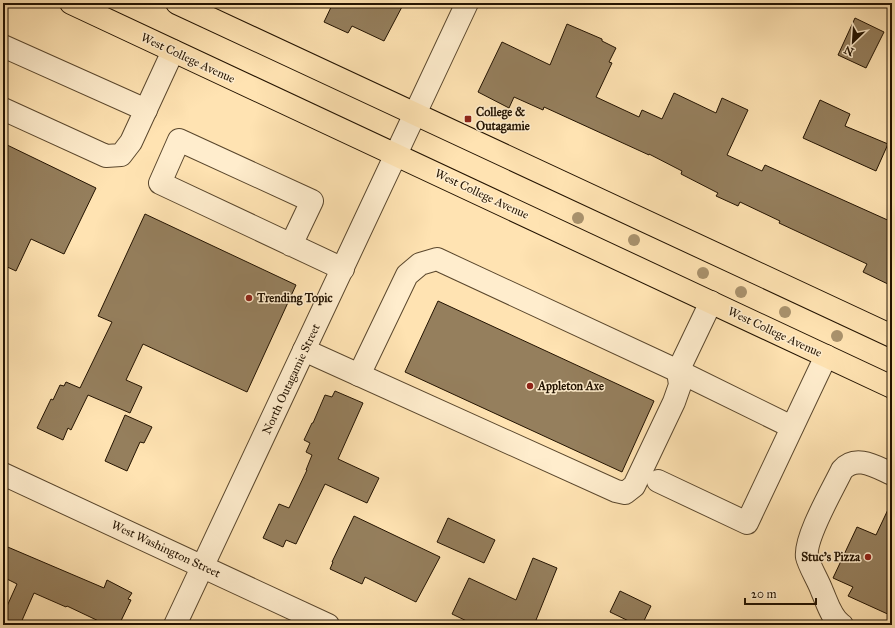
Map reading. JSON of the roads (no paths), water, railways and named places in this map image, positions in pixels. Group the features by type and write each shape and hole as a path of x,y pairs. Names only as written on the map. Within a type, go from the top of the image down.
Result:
{"main road":[{"name":"West College Avenue","path":"71,3 892,387"},
{"path":"177,3 411,124 892,336"}],"street":[{"name":"North Outagamie Street","path":"175,625 467,3"},
{"path":"3,46 146,110"},
{"path":"3,109 106,156 121,154 131,142 173,51"},
{"path":"291,245 312,201 179,140 160,183 291,245 343,269"},
{"path":"359,375 407,275 420,264 437,259 678,371 792,427"},
{"path":"304,350 616,491 625,493 634,486 674,402 680,385 678,371 711,302"},
{"path":"658,482 747,523 826,356"},
{"path":"842,625 833,615 807,559 807,550 818,518 842,470 847,464 861,462 892,474"},
{"name":"West Washington Street","path":"3,474 328,625"}],"place":[{"name":"College & Outagamie","path":"468,119"},
{"name":"Trending Topic","path":"249,298"},
{"name":"Appleton Axe","path":"530,386"},
{"name":"Stuc's Pizza","path":"868,557"}]}
